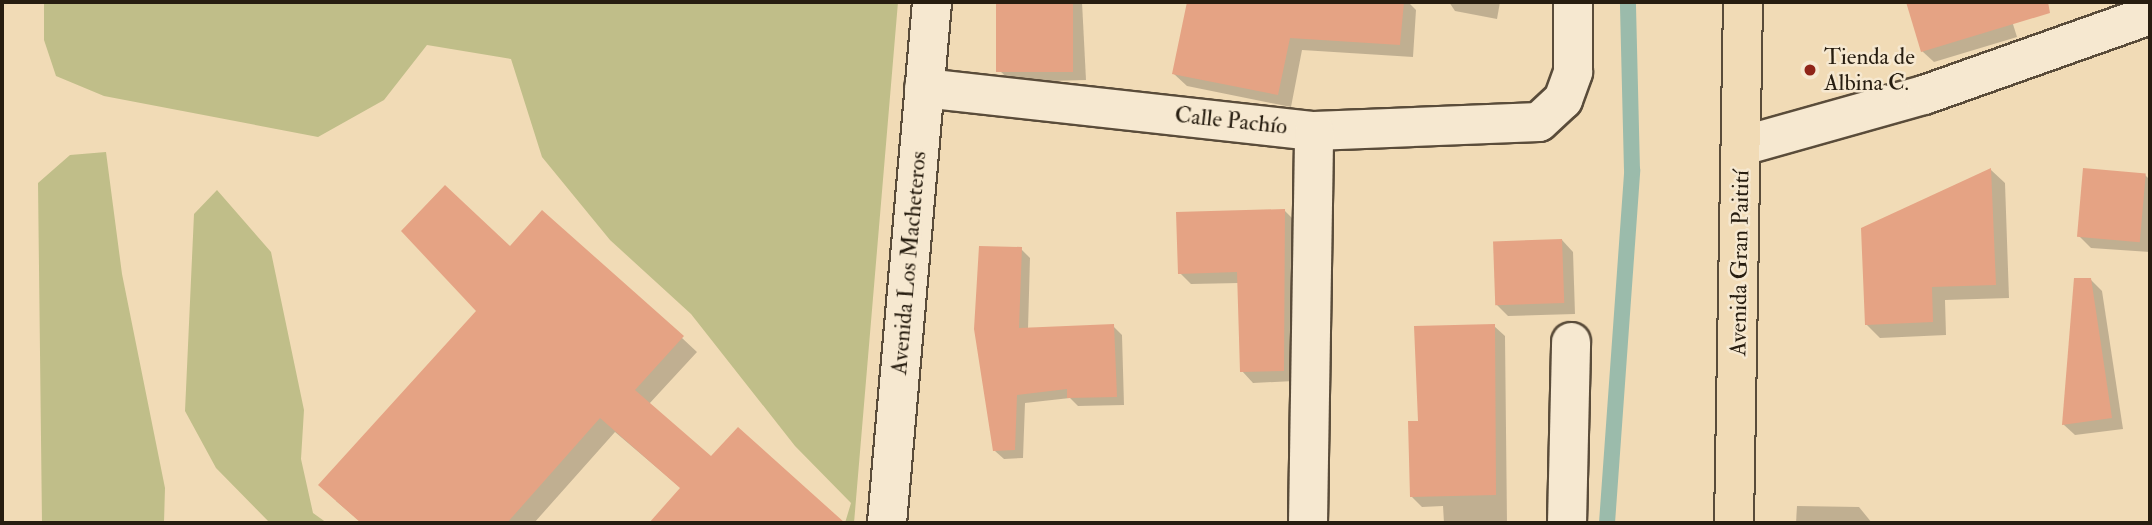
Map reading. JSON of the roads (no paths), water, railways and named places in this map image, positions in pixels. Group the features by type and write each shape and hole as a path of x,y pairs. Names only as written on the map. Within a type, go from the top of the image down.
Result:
{"main road":[{"name":"Avenida Gran Paitití","path":"1734,523 1743,2"}],"street":[{"name":"Avenida Los Macheteros","path":"887,523 932,2"},
{"name":"Calle Pachío","path":"924,88 1314,131 1539,122 1563,100 1573,72 1573,2"},
{"path":"1742,146 1924,95 2150,15"},
{"path":"1308,523 1314,131"},
{"path":"1567,523 1571,342"}],"waterway":[{"path":"1607,523 1632,170 1628,2"}],"place":[{"name":"Tienda de Albina C.","path":"1810,70"}]}
